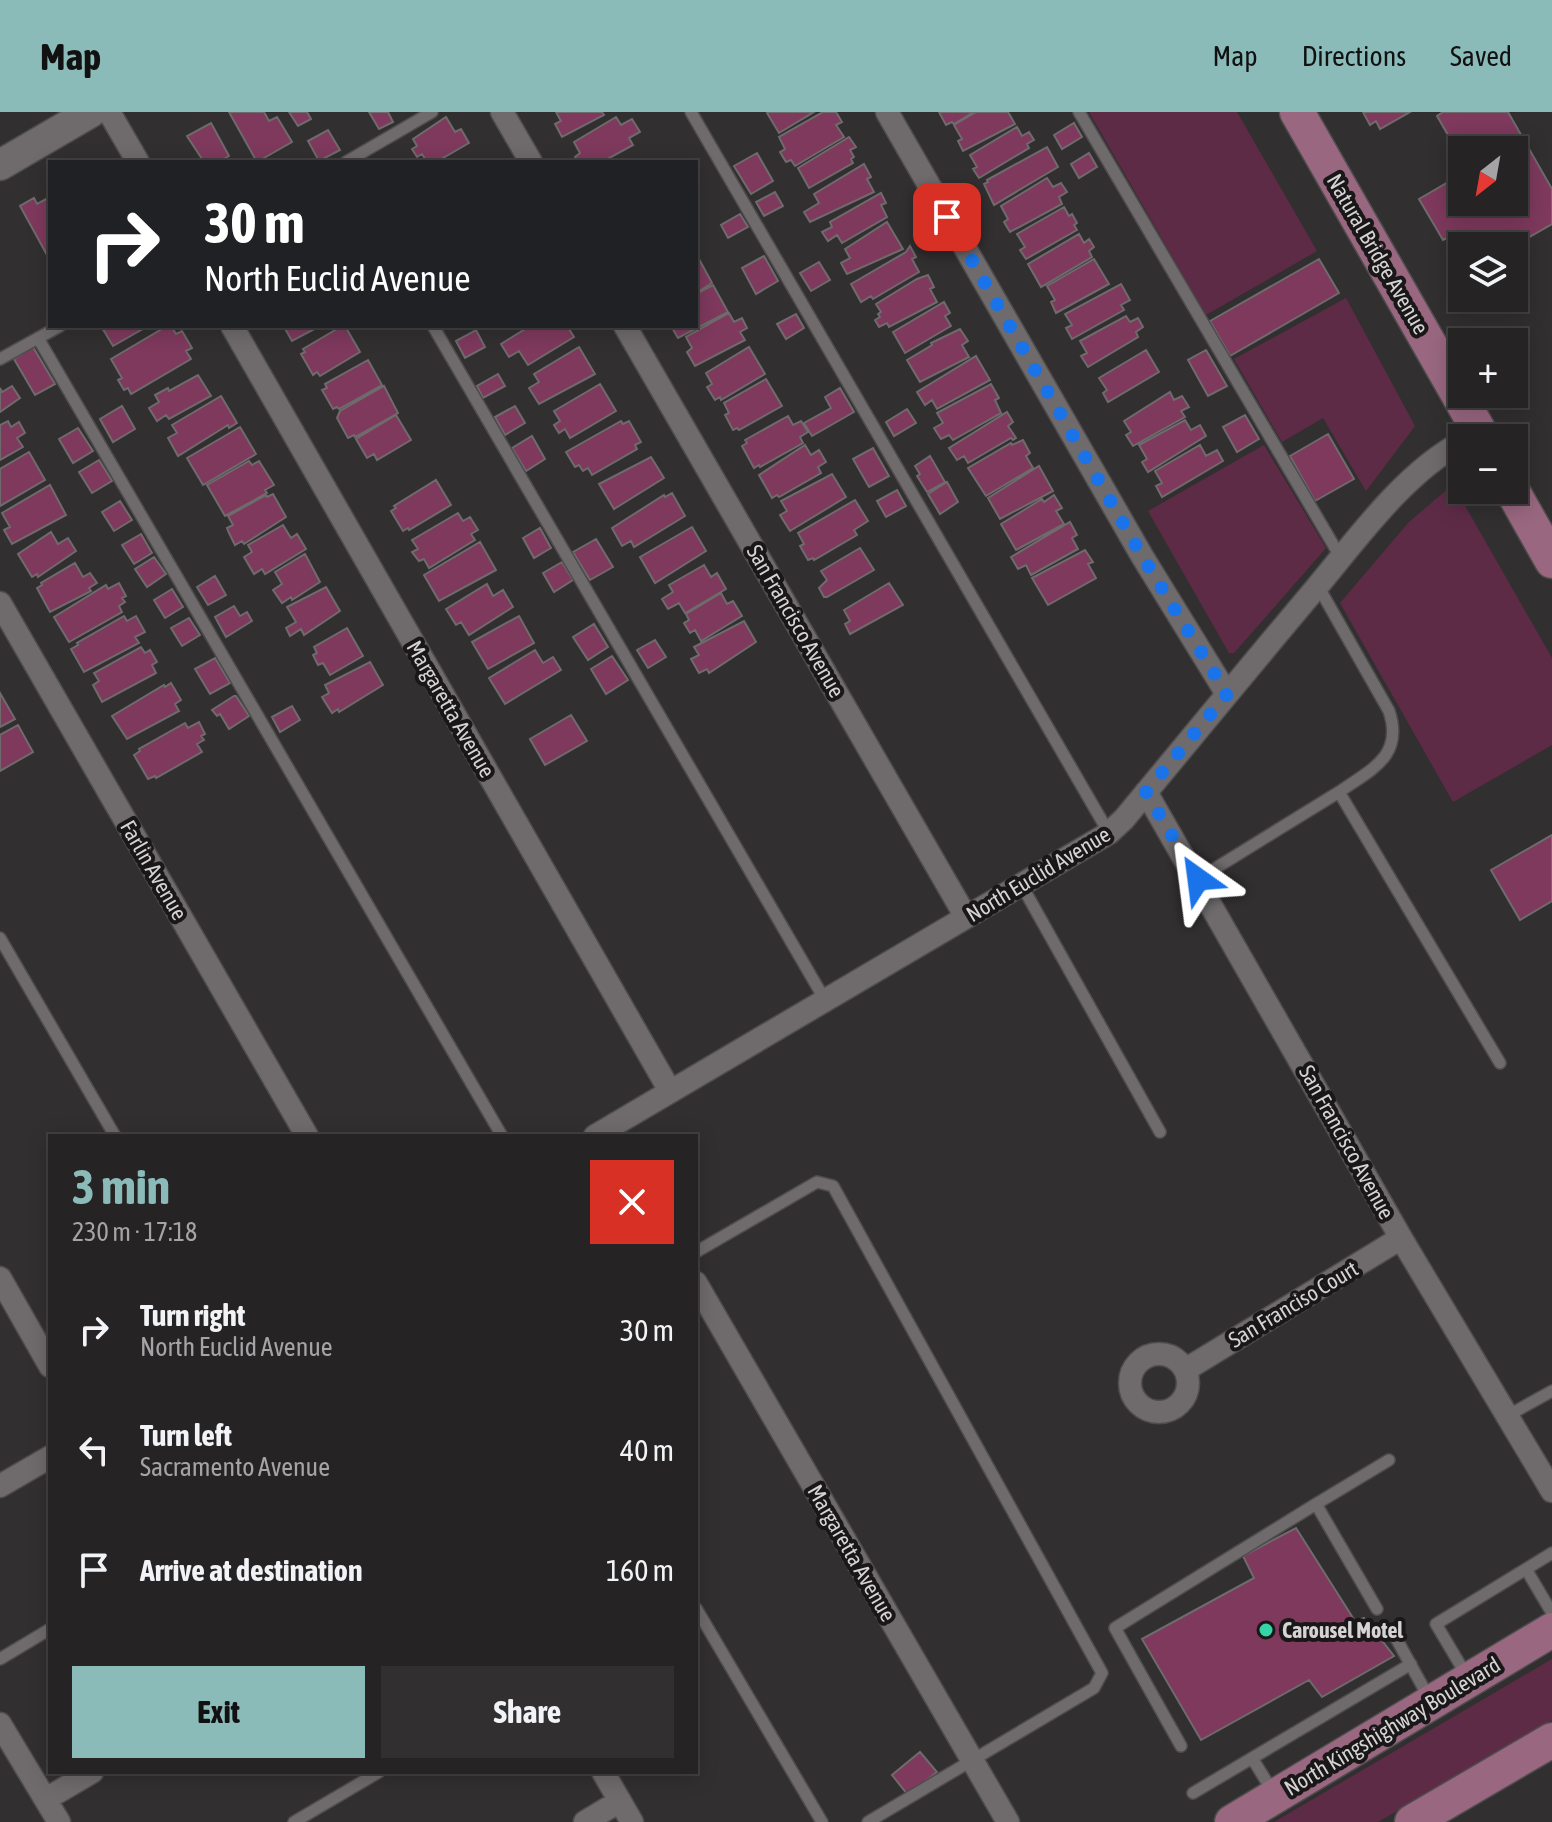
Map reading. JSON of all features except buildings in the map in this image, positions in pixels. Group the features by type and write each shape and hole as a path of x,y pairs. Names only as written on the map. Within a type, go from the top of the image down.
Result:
{"main road":[{"name":"Natural Bridge Avenue","path":"1297,112 1467,424"},
{"path":"1520,504 1552,561"},
{"name":"North Kingshighway Boulevard","path":"1232,1822 1552,1630"},
{"path":"1412,1822 1552,1740"}],"street":[{"path":"0,165 91,112"},
{"path":"109,112 137,160"},
{"path":"502,112 530,160"},
{"path":"887,112 1142,556 1227,694"},
{"name":"Margaretta Avenue","path":"233,328 670,1091"},
{"name":"San Francisco Avenue","path":"626,328 966,917"},
{"name":"North Euclid Avenue","path":"604,1134 670,1091 1109,833 1341,558 1413,477 1448,449"},
{"name":"Farlin Avenue","path":"0,603 306,1134"},
{"name":"San Francisco Avenue","path":"1146,792 1401,1238 1552,1491"},
{"name":"San Franciso Court","path":"1185,1370 1401,1238"},
{"path":"0,1278 48,1362"},
{"name":"Margaretta Avenue","path":"698,1286 1008,1822"},
{"path":"0,1486 48,1458"},
{"path":"0,1724 59,1822"},
{"path":"46,1799 89,1774"},
{"path":"604,1774 632,1822"},
{"path":"585,1822 620,1801"}],"lane":[{"path":"349,160 432,112"},
{"path":"691,112 1109,833"},
{"path":"1079,112 1341,558"},
{"path":"0,359 56,328"},
{"path":"434,328 825,1000"},
{"path":"38,338 501,1134"},
{"path":"1198,879 1339,792 1381,763 1390,750 1395,727 1389,711 1318,586"},
{"path":"1339,792 1500,1063"},
{"path":"1021,884 1160,1132"},
{"path":"0,938 114,1134"},
{"path":"698,1251 817,1182 833,1186 1102,1673 1094,1688 868,1822"},
{"path":"1507,1416 1552,1391"},
{"path":"1181,1746 1115,1628 1389,1460"},
{"path":"1316,1504 1377,1609"},
{"path":"1469,1680 1436,1624 1552,1553"},
{"path":"1526,1569 1552,1613"},
{"path":"698,1611 822,1822"},
{"path":"1391,1629 1432,1702"},
{"path":"0,1659 48,1630"},
{"path":"1193,1793 1411,1664"},
{"path":"1252,1758 1276,1796"},
{"path":"294,1822 376,1774"}],"shaded area":[{"path":"1089,112 1237,112 1317,251 1206,315"},
{"path":"1346,298 1415,426 1366,491 1323,418 1282,442 1234,359"},
{"path":"1264,445 1326,548 1234,653 1229,653 1148,511"},
{"path":"1448,489 1448,504 1464,504 1552,658 1552,745 1453,802 1340,603 1409,522"},
{"path":"1552,1659 1552,1720 1378,1822 1274,1822"}],"place":[{"name":"Carousel Motel","path":"1266,1630"}],"route":[{"path":"947,217 1142,556 1227,694 1146,792 1198,879"}]}
